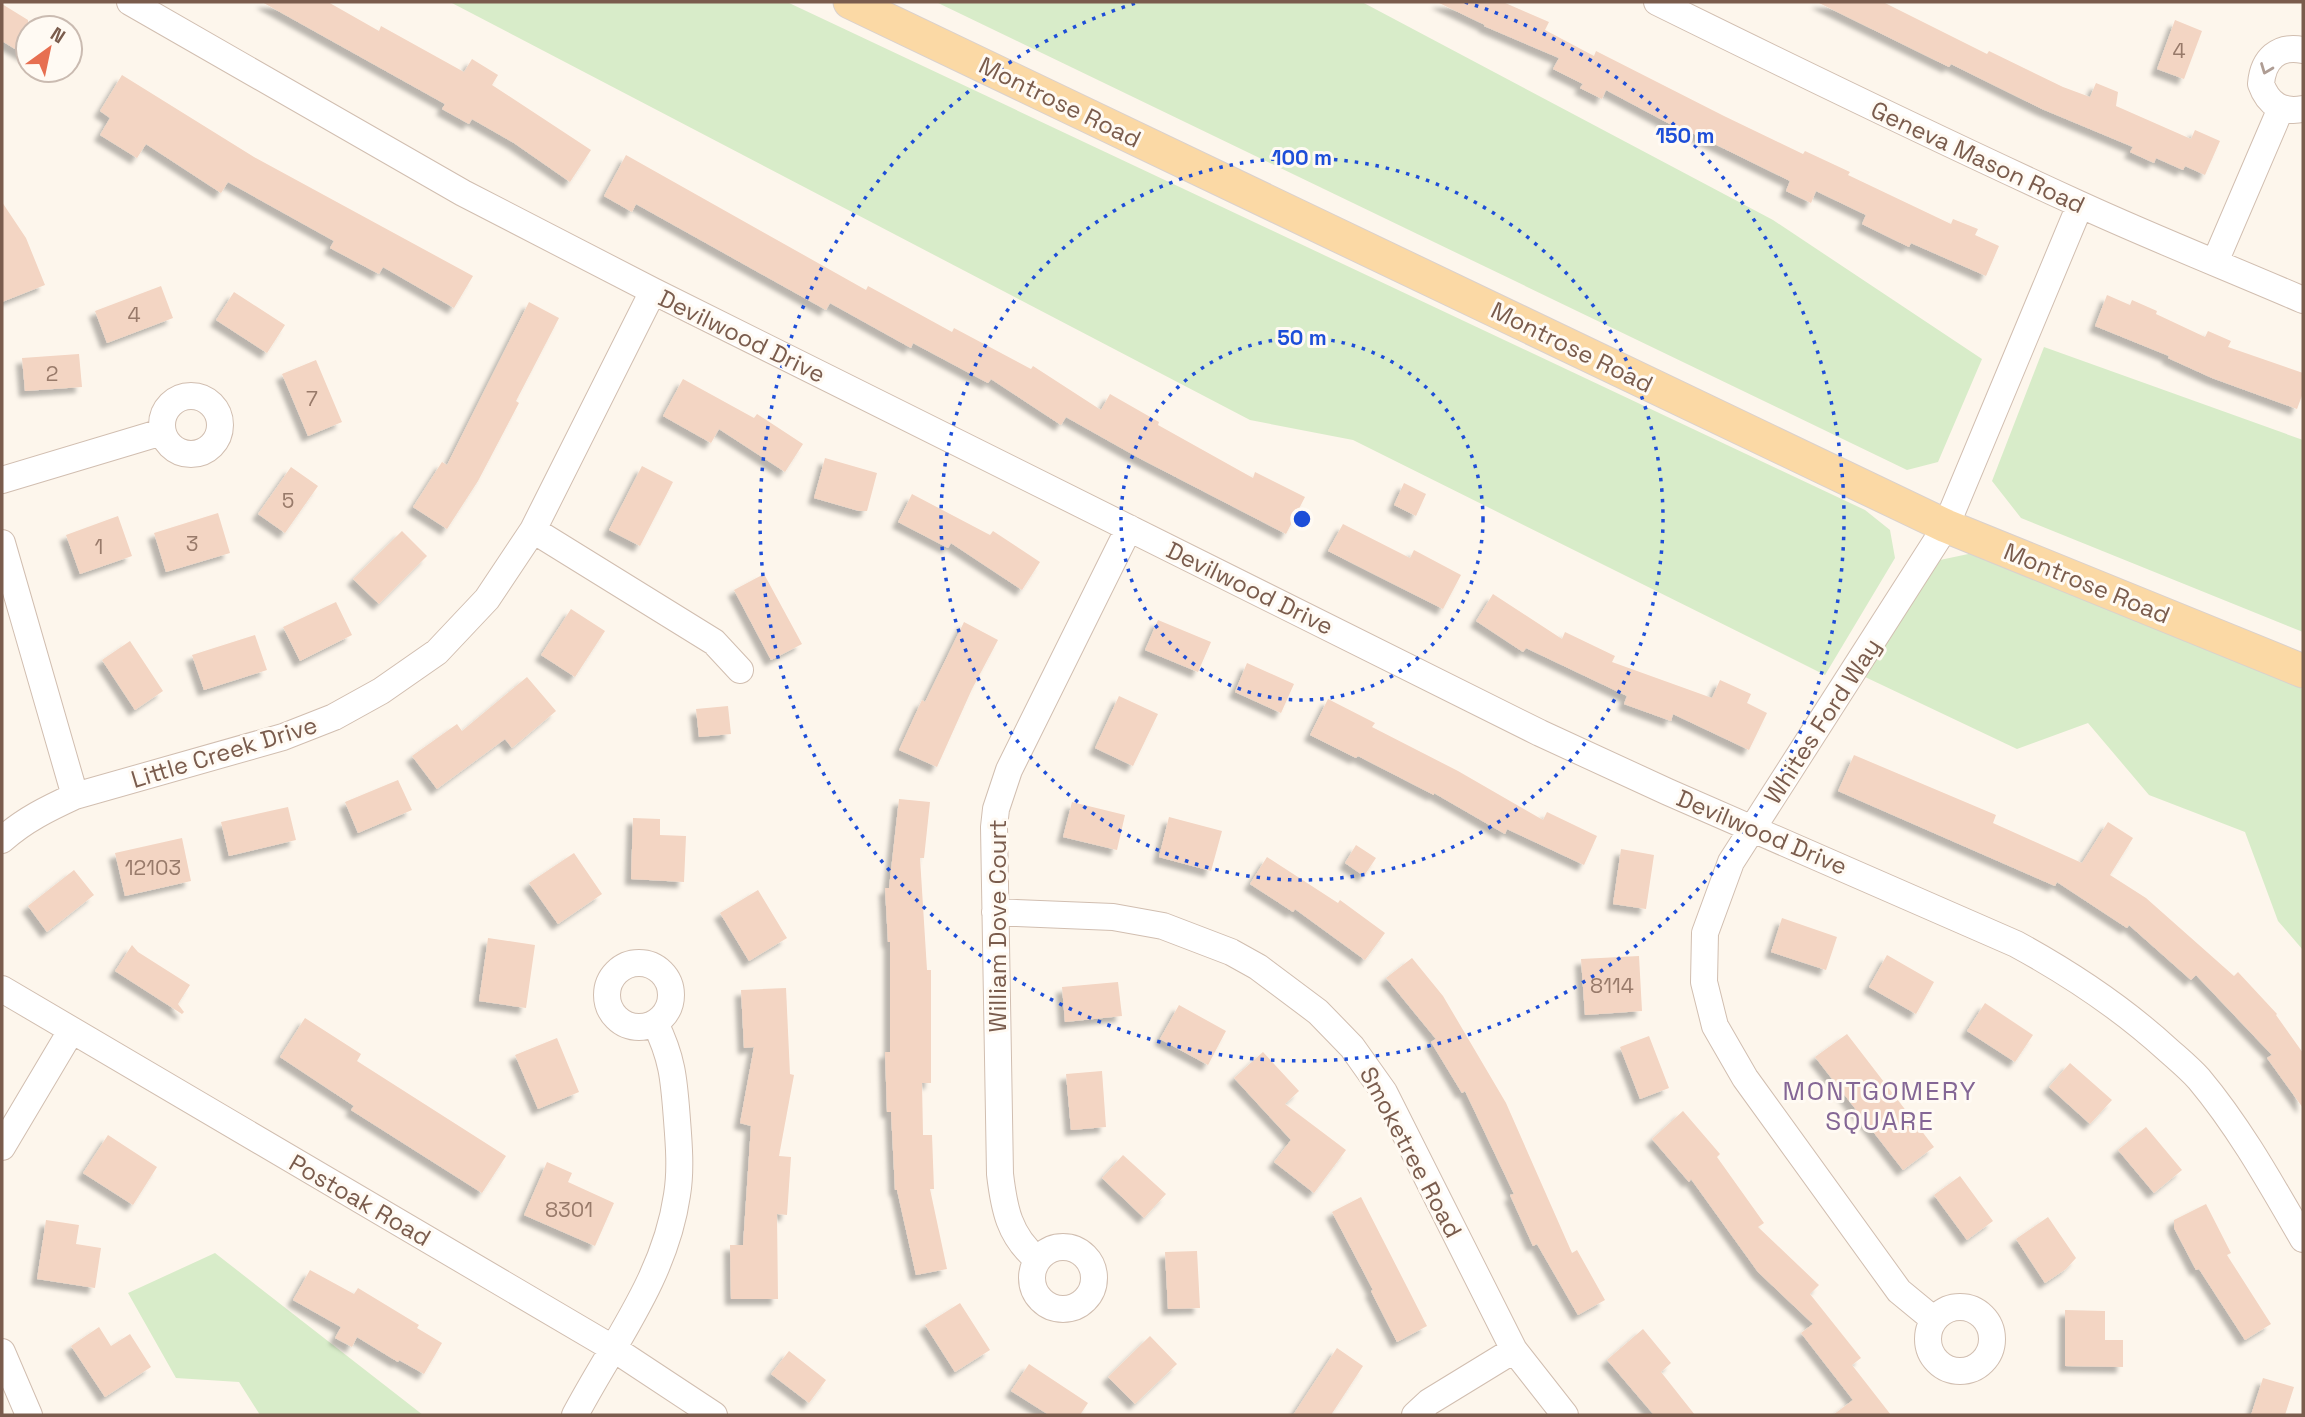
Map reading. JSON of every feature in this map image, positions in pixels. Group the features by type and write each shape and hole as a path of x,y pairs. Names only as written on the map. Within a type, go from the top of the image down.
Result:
{"main road":[{"name":"Montrose Road","path":"850,2 1946,526 2303,671"}],"street":[{"name":"Devilwood Drive","path":"130,2 463,193 653,291 1541,733 1668,792 2016,944 2066,972 2116,1005 2196,1076 2247,1144 2303,1239"},
{"name":"Geneva Mason Road","path":"1657,2 1867,106 2080,205 2303,300"},
{"path":"2215,262 2292,108 2272,103 2265,94 2261,84 2266,63 2283,49 2303,50"},
{"name":"Whites Ford Way","path":"1933,1320 1899,1292 1745,1078 1715,1026 1704,982 1705,933 1731,862 1946,526 2080,205"},
{"name":"Little Creek Drive","path":"2,840 16,827 75,796 283,737 334,717 382,691 437,652 487,599 533,530 653,291"},
{"path":"2,480 162,432"},
{"name":"William Dove Court","path":"1037,1259 1025,1249 1014,1233 1004,1209 1000,1174 994,827 1002,790 1017,751 1129,528"},
{"path":"533,530 713,642 740,670"},
{"path":"2,543 75,796"},
{"name":"Smoketree Road","path":"995,912 1113,917 1163,926 1231,952 1258,967 1318,1012 1352,1047 1384,1092 1514,1350 1565,1415"},
{"name":"Postoak Road","path":"2,989 614,1349 714,1415"},
{"path":"575,1415 651,1282 663,1253 678,1192 673,1072 667,1046 655,1023"},
{"path":"2,1147 71,1031"},
{"path":"1415,1415 1429,1402 1514,1350"},
{"path":"2,1352 29,1415"}],"green space":[{"path":"450,2 787,2 1865,510 1890,530 1895,558 1825,675 1353,440 1250,420"},
{"path":"936,2 1362,2 1773,220 1982,359 1938,462 1907,470"},
{"path":"2044,347 2303,440 2303,632 2021,518 1992,481"},
{"path":"1973,553 2303,689 2303,950 2278,921 2245,832 2149,795 2088,723 2017,749 1863,676 1940,560"},
{"path":"215,1253 423,1415 260,1415 239,1382 176,1378 128,1293"}],"building":[{"path":"262,2 328,2 379,31 381,26 464,72 472,59 498,75 492,85 591,150 570,182 514,143 472,119 469,124 442,109 445,104"},
{"path":"1437,2 1503,2 1549,22 1545,30 1594,56 1596,51 1803,154 1805,151 1850,172 1848,175 1951,224 1953,219 1978,229 1975,235 1999,246 1986,276 1911,243 1909,247 1862,224 1866,215 1816,191 1811,203 1786,191 1790,181 1684,129 1683,131 1606,90 1602,99 1580,88 1583,84 1553,69 1559,58 1484,26"},
{"path":"1817,2 1883,2 1987,54 1989,51 2063,87 2090,97 2096,83 2118,92 2116,106 2191,139 2195,130 2220,141 2205,175 2185,166 2183,170 2156,158 2154,163 2130,152 2133,147 2042,109 1951,64 1949,67"},
{"path":"2,4 18,14 14,14 14,48 2,41"},
{"path":"2175,20 2202,31 2184,79 2157,69"},
{"path":"122,75 254,157 473,276 454,308 383,267 379,274 330,248 334,241 228,182 221,193 146,144 137,158 100,135 110,118 100,111"},
{"path":"626,155 866,290 868,286 952,332 954,328 1031,369 1033,366 1101,410 1110,394 1159,422 1158,425 1253,478 1255,472 1305,497 1286,534 1066,417 1061,425 991,379 988,383 913,343 911,348 830,303 826,310 636,204 632,212 604,196"},
{"path":"2,202 26,238 45,285 2,302"},
{"path":"161,286 173,318 107,343 95,311"},
{"path":"234,292 285,325 267,353 216,320"},
{"path":"2107,295 2130,305 2132,300 2205,337 2208,331 2231,341 2228,347 2303,373 2303,393 2297,409 2212,378 2168,358 2169,356 2095,326"},
{"path":"529,302 559,318 478,481 447,529 413,507 442,462 447,465"},
{"path":"79,354 82,387 25,391 22,358"},
{"path":"316,360 342,422 308,436 282,374"},
{"path":"683,379 754,418 757,414 803,444 785,472 719,429 711,443 663,416"},
{"path":"825,458 877,473 867,511 814,498"},
{"path":"642,466 673,482 640,546 609,530"},
{"path":"291,467 318,486 285,533 258,514"},
{"path":"1404,483 1426,494 1416,516 1394,505"},
{"path":"912,494 990,535 993,531 1040,562 1022,590 951,543 948,548 898,522"},
{"path":"218,513 230,553 166,572 154,533"},
{"path":"118,516 132,556 80,574 66,535"},
{"path":"1343,524 1410,558 1414,550 1461,575 1443,609 1328,551"},
{"path":"402,531 427,556 379,604 353,579"},
{"path":"764,574 802,644 771,660 734,590"},
{"path":"1493,594 1562,639 1565,632 1615,656 1612,662 1712,698 1720,680 1751,694 1747,703 1767,713 1749,750 1673,714 1671,721 1624,704 1627,696 1526,648 1523,652 1476,621"},
{"path":"336,602 352,635 300,661 283,627"},
{"path":"571,609 605,631 575,677 541,655"},
{"path":"1158,620 1211,642 1198,672 1145,650"},
{"path":"964,622 998,640 972,689 937,767 899,750 922,700 925,702"},
{"path":"255,635 267,670 204,690 192,655"},
{"path":"130,641 163,691 135,710 102,660"},
{"path":"1247,663 1294,684 1281,713 1235,692"},
{"path":"527,677 556,711 512,748 505,739 437,789 412,756 457,724 462,731"},
{"path":"1119,696 1158,714 1133,766 1095,748"},
{"path":"1328,699 1375,723 1372,727 1458,771 1543,820 1547,812 1597,836 1584,865 1507,829 1505,834 1434,793 1310,735"},
{"path":"728,706 731,734 699,737 696,709"},
{"path":"1854,755 1996,815 1993,823 2082,863 2108,822 2133,838 2110,875 2146,898 2234,976 2238,972 2277,1014 2303,1053 2303,1108 2267,1058 2272,1055 2196,975 2191,980 2129,925 2127,928 2057,882 2055,886 1838,791"},
{"path":"398,780 412,810 358,833 345,802"},
{"path":"899,799 930,802 924,858 920,858 927,970 931,970 931,1083 922,1083 923,1135 932,1135 934,1189 930,1189 947,1269 916,1275 895,1190 891,1112 887,1112 885,1052 890,1052 890,942 885,888 889,888"},
{"path":"1072,802 1125,815 1117,850 1063,837"},
{"path":"288,807 296,840 229,856 221,822"},
{"path":"1169,817 1222,831 1211,871 1159,857"},
{"path":"633,818 660,819 660,835 686,836 684,882 631,879"},
{"path":"182,838 191,881 125,896 115,853"},
{"path":"1356,845 1376,858 1364,876 1345,863"},
{"path":"1621,849 1654,855 1646,909 1613,904"},
{"path":"574,853 602,894 558,924 529,883"},
{"path":"1267,857 1338,903 1340,900 1385,933 1365,960 1295,909 1293,912 1250,884"},
{"path":"74,870 94,895 47,932 28,906"},
{"path":"758,890 787,938 749,961 720,913"},
{"path":"1782,918 1837,937 1826,970 1771,952"},
{"path":"488,938 535,945 526,1008 479,1001"},
{"path":"132,945 138,952 190,985 178,1004 184,1012 182,1014 115,971"},
{"path":"1887,955 1934,982 1916,1014 1869,987"},
{"path":"1639,956 1642,1011 1585,1015 1581,959"},
{"path":"1412,958 1443,996 1506,1103 1572,1253 1577,1250 1605,1300 1578,1315 1537,1244 1533,1246 1510,1195 1514,1194 1465,1091 1462,1093 1431,1042 1436,1039 1386,978"},
{"path":"1118,982 1122,1016 1065,1022 1062,987"},
{"path":"786,988 790,1074 794,1075 779,1156 791,1157 787,1215 777,1214 778,1299 731,1299 730,1245 743,1245 751,1126 740,1123 754,1047 744,1048 741,990"},
{"path":"1985,1003 2033,1035 2015,1062 1967,1031"},
{"path":"1179,1005 1226,1031 1208,1065 1160,1039"},
{"path":"305,1018 361,1054 357,1061 506,1156 482,1193 351,1110 354,1106 280,1057"},
{"path":"1847,1034 1934,1147 1903,1170 1815,1057"},
{"path":"1649,1036 1669,1088 1640,1099 1620,1047"},
{"path":"557,1038 579,1092 538,1109 515,1055"},
{"path":"1263,1052 1299,1091 1285,1104 1346,1150 1314,1193 1274,1162 1291,1140 1234,1078"},
{"path":"2070,1063 2112,1100 2090,1124 2049,1087"},
{"path":"1102,1071 1106,1127 1071,1130 1066,1074"},
{"path":"1683,1111 1720,1154 1717,1157 1764,1223 1758,1227 1819,1285 1810,1294 1861,1358 1852,1365 1891,1415 1833,1415 1853,1400 1801,1333 1813,1324 1758,1272 1691,1179 1689,1182 1652,1139"},
{"path":"2146,1127 2182,1170 2154,1193 2118,1150"},
{"path":"108,1135 157,1167 133,1205 83,1173"},
{"path":"1123,1155 1166,1194 1144,1218 1102,1178"},
{"path":"547,1162 572,1173 568,1182 614,1203 595,1246 524,1215"},
{"path":"1960,1176 1993,1221 1967,1240 1934,1195"},
{"path":"1361,1197 1427,1326 1397,1342 1332,1212"},
{"path":"2206,1204 2231,1253 2227,1255 2271,1324 2245,1340 2199,1269 2196,1270 2174,1228 2174,1220"},
{"path":"2048,1217 2076,1258 2066,1269 2045,1283 2016,1239"},
{"path":"46,1220 79,1225 76,1244 101,1248 95,1288 37,1279"},
{"path":"1197,1251 1200,1308 1168,1309 1165,1252"},
{"path":"310,1270 354,1294 358,1288 419,1325 417,1328 442,1343 424,1374 357,1337 352,1347 335,1338 341,1327 293,1300"},
{"path":"960,1303 990,1350 955,1372 925,1325"},
{"path":"2065,1310 2105,1311 2105,1340 2123,1340 2123,1367 2065,1366"},
{"path":"99,1327 111,1346 130,1334 151,1367 105,1397 71,1346"},
{"path":"1643,1329 1671,1363 1661,1372 1695,1415 1654,1415 1607,1360"},
{"path":"1150,1336 1177,1364 1135,1404 1108,1377"},
{"path":"1337,1348 1363,1366 1331,1415 1293,1415"},
{"path":"789,1351 826,1380 809,1403 771,1374"},
{"path":"1029,1364 1088,1403 1080,1415 1049,1415 1011,1391"},
{"path":"2263,1378 2294,1387 2285,1415 2251,1415"}],"district":[{"name":"MONTGOMERY SQUARE","path":"1880,1106"}]}
